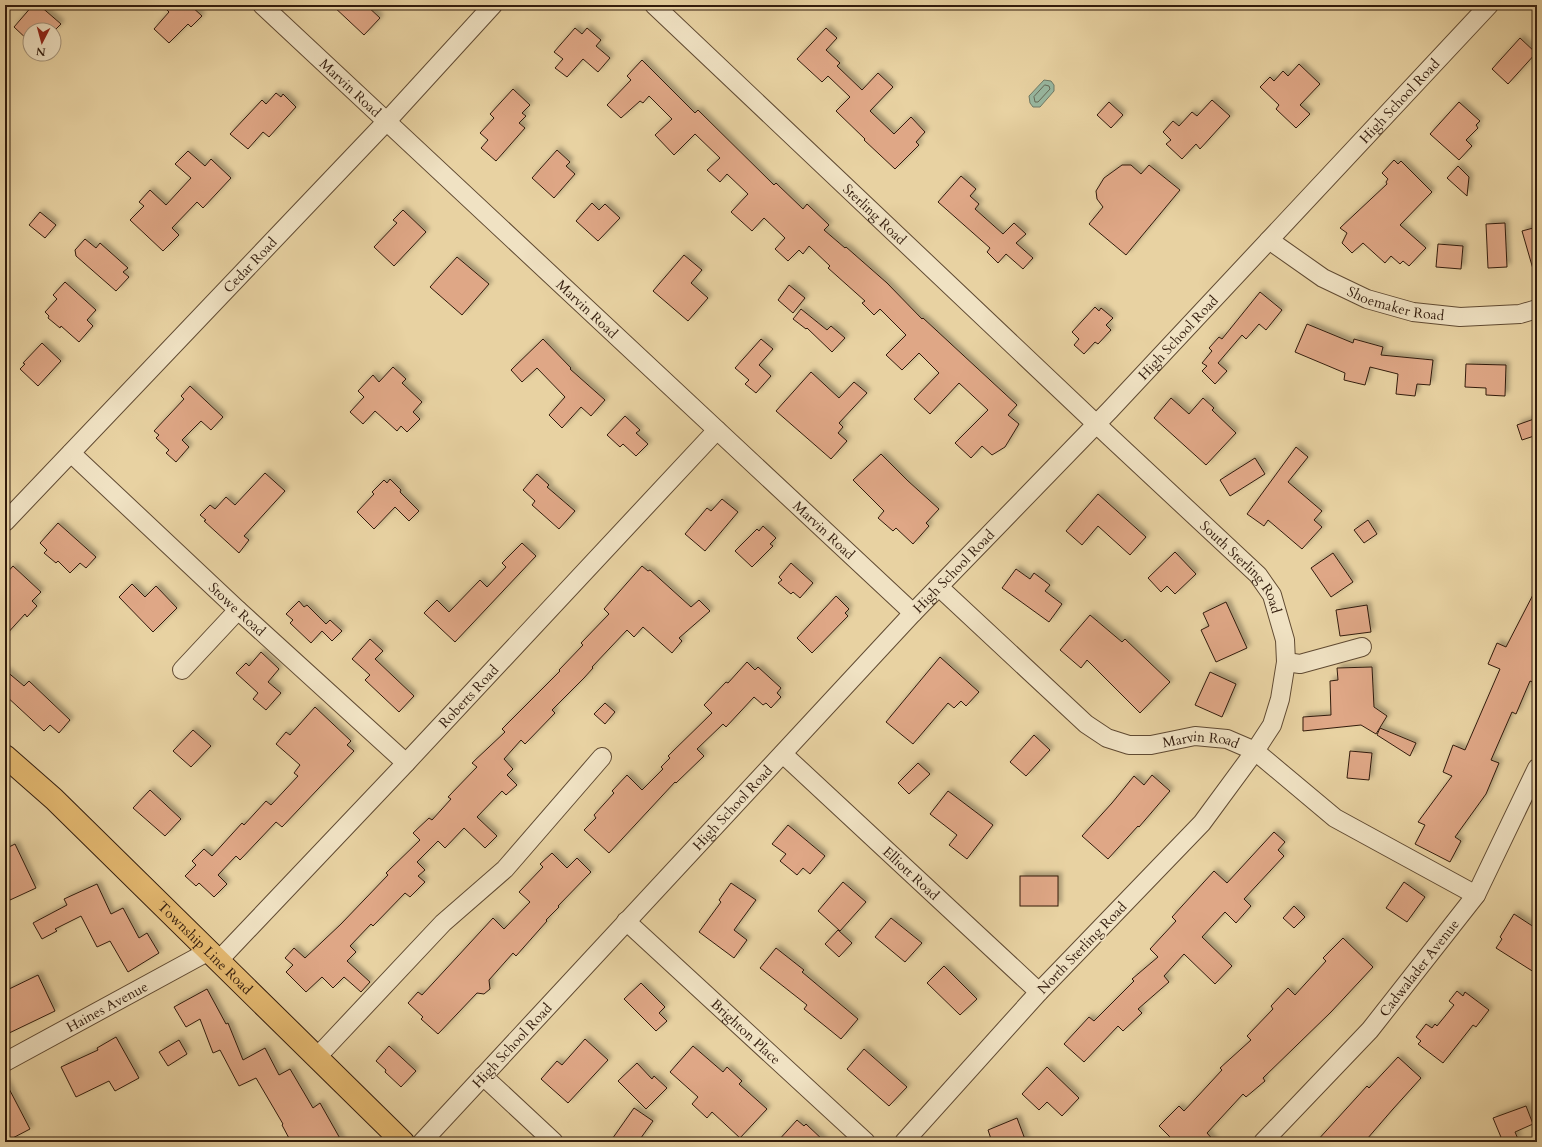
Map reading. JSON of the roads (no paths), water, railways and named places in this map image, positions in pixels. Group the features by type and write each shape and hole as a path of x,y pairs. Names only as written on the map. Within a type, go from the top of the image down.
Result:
{"main road":[{"name":"Township Line Road","path":"5,756 54,799 403,1142"}],"street":[{"name":"Marvin Road","path":"262,5 913,613"},
{"name":"Cedar Road","path":"5,522 386,122 493,5"},
{"name":"Sterling Road","path":"654,5 1096,423"},
{"name":"High School Road","path":"422,1142 913,613 1096,423 1489,5"},
{"name":"Shoemaker Road","path":"1268,240 1323,278 1367,299 1413,312 1460,317 1520,314 1537,309"},
{"name":"South Sterling Road","path":"1096,423 1258,575 1272,595 1285,640 1286,662 1280,699 1272,725 1255,751"},
{"name":"Roberts Road","path":"214,955 406,763 717,430"},
{"name":"Stowe Road","path":"71,453 238,610 406,763"},
{"name":"Marvin Road","path":"938,587 1086,724 1107,738 1129,745 1150,745 1195,736 1227,739 1255,751 1336,818 1476,895"},
{"path":"182,670 238,610"},
{"path":"1286,662 1300,664 1362,647"},
{"name":"North Sterling Road","path":"904,1142 1039,992 1202,823 1255,751"},
{"name":"Elliott Road","path":"783,754 1039,992"},
{"path":"317,1056 444,923 505,869 602,758"},
{"name":"Cadwalader Avenue","path":"1263,1142 1370,1030 1476,895 1537,768"},
{"name":"Brighton Place","path":"626,921 866,1142"},
{"name":"Haines Avenue","path":"5,1062 214,955"},
{"path":"483,1076 554,1142"}],"water":[{"path":"1044,80 1051,81 1054,85 1054,91 1040,107 1033,107 1030,103 1029,96"}]}
